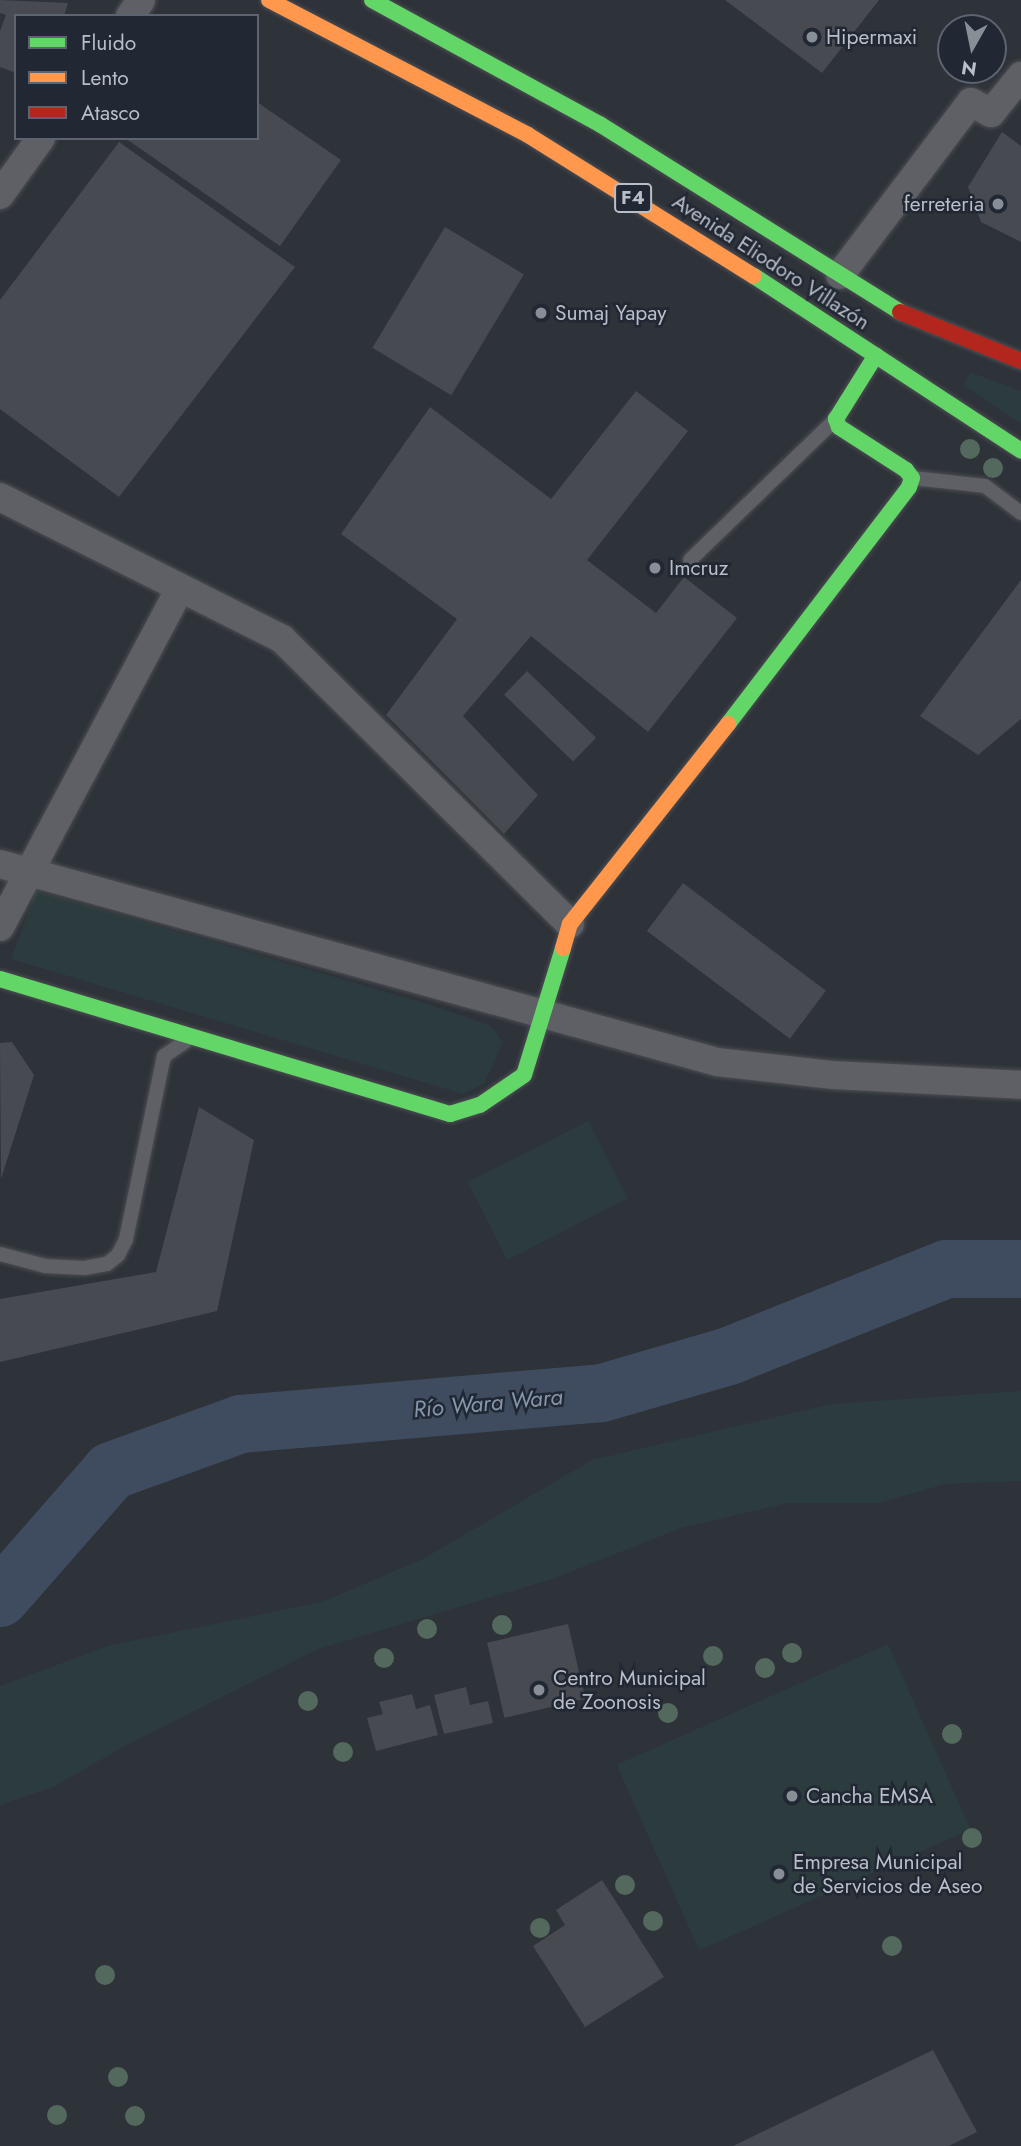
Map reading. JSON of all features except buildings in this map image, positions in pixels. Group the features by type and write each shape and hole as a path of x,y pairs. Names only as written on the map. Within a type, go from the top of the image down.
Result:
{"main road":[{"name":"Avenida Eliodoro Villazón","path":"269,0 528,135 876,355 1021,451"},
{"name":"Avenida Eliodoro Villazón","path":"372,0 601,125 901,313 1021,361"},
{"path":"0,979 450,1114 480,1105 524,1075 545,1017 570,924 668,803 912,478 839,427 836,419 876,355"}],"street":[{"path":"840,275 971,102 991,113 1021,76"},
{"path":"0,195 40,140"},
{"path":"0,497 282,639 570,924"},
{"path":"0,927 13,868 180,588"},
{"path":"13,868 545,1017 717,1062 833,1075 1021,1085"}],"lane":[{"path":"690,561 836,419"},
{"path":"912,478 985,486 1021,513"},
{"path":"0,1254 45,1266 84,1268 107,1264 118,1255 126,1240 164,1056 170,1048 197,1039"}],"shaded area":[{"path":"970,372 1021,391 1021,424 964,385"},
{"path":"36,891 425,1003 491,1026 503,1042 484,1084 463,1094 11,959"},
{"path":"588,1121 627,1199 507,1260 468,1182"},
{"path":"1021,1391 1021,1481 945,1484 879,1503 787,1503 681,1528 552,1579 315,1650 130,1743 53,1787 0,1805 0,1686 111,1645 322,1602 423,1559 592,1460 831,1404"},
{"name":"Cancha EMSA","path":"888,1644 971,1829 699,1950 617,1765"}],"waterway":[{"name":"Río Wara Wara","path":"0,1598 111,1471 241,1424 602,1393 729,1356 947,1269 1021,1269"}],"traffic: fast":[{"path":"372,0 601,125 900,312"},
{"path":"754,276 1021,451"},
{"path":"728,724 909,487 912,478 906,470 839,427 836,419 876,355"},
{"path":"0,979 450,1114 480,1105 524,1075 563,948"}],"traffic: slow":[{"path":"269,0 528,135 754,276"},
{"path":"563,948 570,924 728,724"}],"traffic: jam":[{"path":"900,312 1021,361"}],"place":[{"name":"Hipermaxi","path":"812,37"},
{"name":"ferreteria","path":"998,204"},
{"name":"Sumaj Yapay","path":"541,313"},
{"name":"Imcruz","path":"655,568"},
{"name":"Centro Municipal de Zoonosis","path":"539,1690"},
{"name":"Cancha EMSA","path":"792,1796"},
{"name":"Empresa Municipal de Servicios de Aseo","path":"779,1874"}]}
